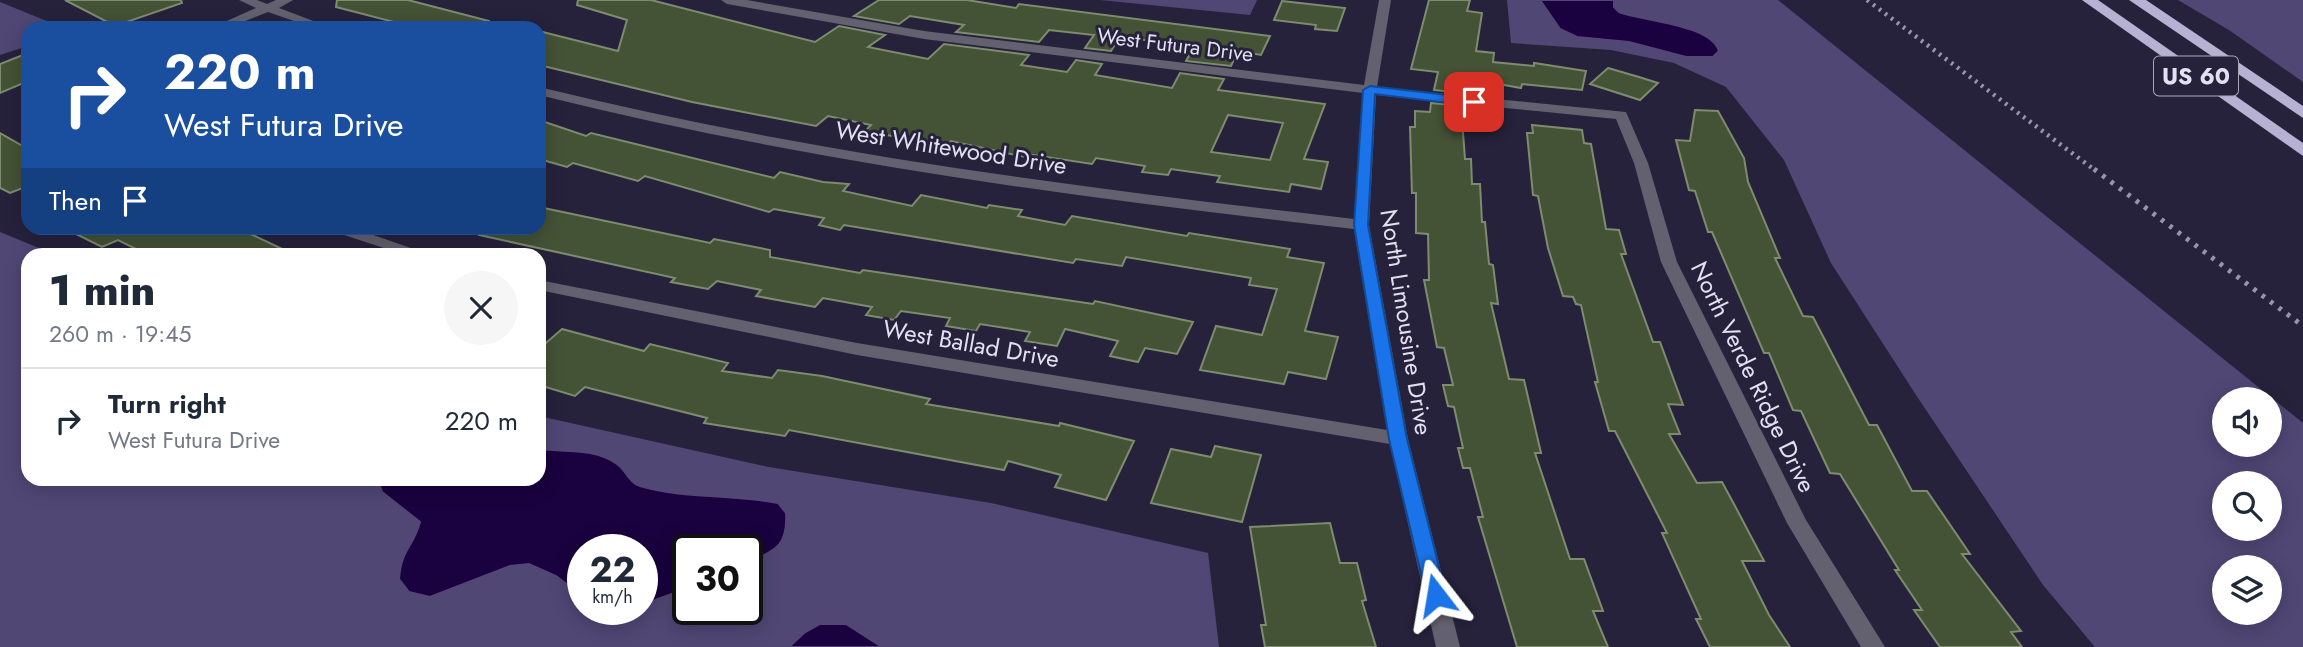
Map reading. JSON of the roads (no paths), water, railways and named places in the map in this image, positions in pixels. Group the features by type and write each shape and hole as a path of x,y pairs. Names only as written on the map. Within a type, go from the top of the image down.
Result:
{"highway":[{"name":"US 60","path":"2089,0 2303,151"},
{"name":"US 60","path":"2136,0 2303,113"}],"street":[{"path":"245,0 306,21"},
{"path":"235,21 287,0"},
{"name":"West Futura Drive","path":"727,0 924,35 1370,90 1621,115"},
{"name":"North Limousine Drive","path":"1385,0 1370,90 1361,225 1398,439 1448,647"},
{"name":"West Whitewood Drive","path":"546,93 704,130 970,176 1361,225"},
{"name":"North Verde Ridge Drive","path":"1621,115 1641,163 1669,262 1797,523 1873,647"},
{"path":"360,235 401,248"},
{"name":"West Ballad Drive","path":"546,286 857,349 1398,439"}],"railway":[{"path":"1867,0 2096,171"},
{"path":"2094,169 2303,326"}]}
